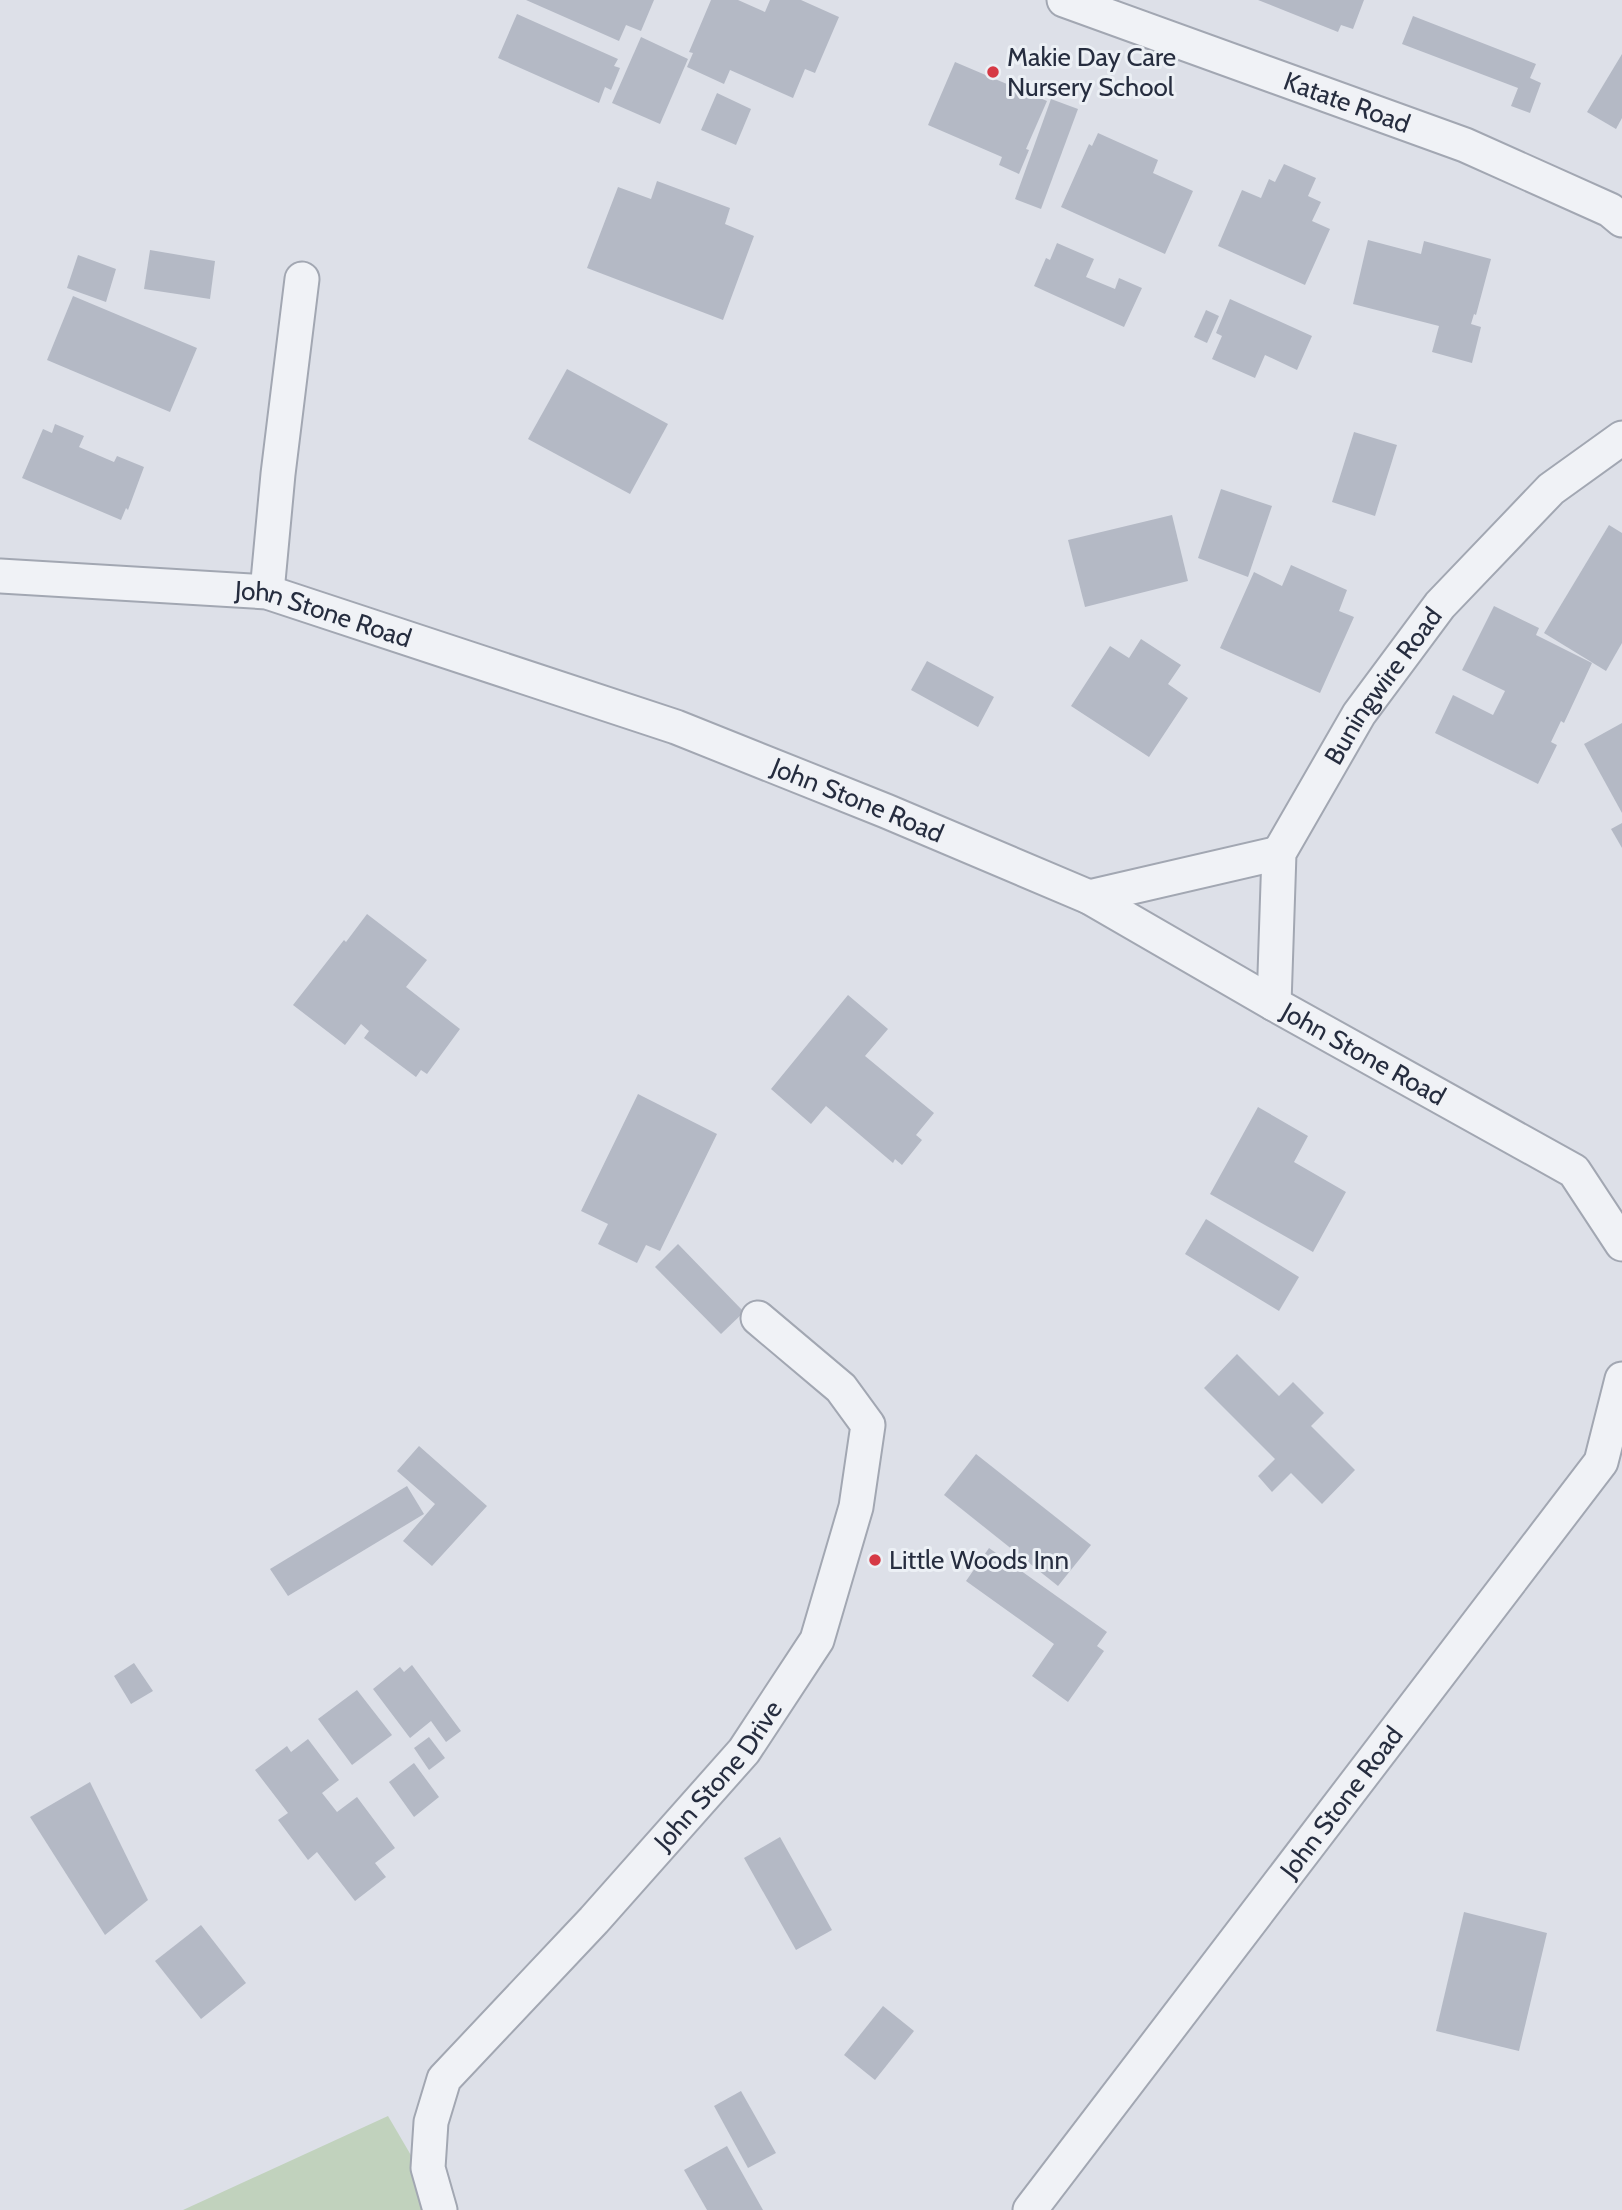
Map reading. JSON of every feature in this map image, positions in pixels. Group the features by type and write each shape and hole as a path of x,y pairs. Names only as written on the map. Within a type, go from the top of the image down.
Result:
{"street":[{"name":"Katate Road","path":"1065,0 1465,145 1610,210 1622,220"},
{"path":"267,592 302,278"},
{"name":"Buningwire Road","path":"1274,1004 1279,853 1359,714 1440,605 1551,489 1622,438"},
{"name":"John Stone Road","path":"0,576 267,592 676,727 886,811 1089,897 1274,1004 1574,1171 1622,1244"},
{"path":"1089,897 1279,853"},
{"name":"John Stone Drive","path":"440,2210 428,2168 431,2122 444,2079 594,1920 744,1751 817,1640 856,1507 869,1425 841,1388 758,1318"},
{"name":"John Stone Road","path":"1030,2210 1601,1462 1622,1379"}],"green space":[{"path":"388,2116 443,2210 183,2210"}],"building":[{"path":"526,0 654,0 641,31 626,25 619,41"},
{"path":"711,0 738,0 765,12 770,0 801,0 839,17 815,73 805,69 793,98 730,70 724,84 687,67 693,53 689,52"},
{"path":"1258,0 1364,0 1353,29 1341,25 1338,32"},
{"path":"517,14 618,59 614,66 620,68 611,90 605,87 599,103 498,58"},
{"path":"1413,16 1536,64 1530,78 1541,83 1530,113 1511,106 1518,88 1402,44"},
{"path":"641,37 688,59 660,124 612,103"},
{"path":"1622,54 1622,118 1616,129 1587,112"},
{"path":"955,62 1047,101 1026,149 1029,150 1019,174 999,165 1002,157 928,125"},
{"path":"717,93 751,109 736,145 701,130"},
{"path":"1051,99 1078,109 1041,209 1015,199"},
{"path":"1098,133 1158,160 1153,173 1193,191 1165,254 1061,207 1089,144 1092,146"},
{"path":"1284,164 1316,178 1308,196 1321,202 1312,221 1330,229 1305,285 1218,246 1242,190 1261,198 1269,179 1275,182"},
{"path":"657,181 730,208 725,224 754,236 723,320 587,268 618,187 651,199"},
{"path":"1368,240 1421,254 1424,241 1491,259 1476,315 1474,314 1471,324 1481,327 1472,363 1432,352 1439,326 1353,304"},
{"path":"1057,243 1094,259 1086,277 1115,289 1119,278 1142,288 1124,327 1034,286 1046,258 1050,260"},
{"path":"150,250 215,261 210,299 144,289"},
{"path":"78,255 116,269 106,302 67,288"},
{"path":"73,296 197,348 170,412 47,360"},
{"path":"1230,299 1312,336 1297,370 1265,355 1255,378 1212,359 1222,336 1216,333"},
{"path":"1206,310 1219,316 1207,343 1194,337"},
{"path":"567,369 668,424 630,494 528,439"},
{"path":"55,424 84,436 79,447 114,462 117,456 144,467 128,510 126,508 121,520 22,478 43,429 52,433"},
{"path":"1354,432 1397,445 1375,516 1332,502"},
{"path":"1221,489 1272,506 1248,577 1198,558"},
{"path":"1172,515 1188,581 1085,607 1068,540"},
{"path":"1609,525 1622,533 1622,643 1606,671 1544,633"},
{"path":"1291,565 1347,590 1339,611 1354,617 1320,693 1220,648 1254,572 1282,586"},
{"path":"1494,606 1539,628 1536,635 1592,663 1564,723 1561,721 1551,742 1557,745 1538,784 1435,733 1453,695 1493,715 1505,691 1462,670"},
{"path":"1141,639 1181,665 1168,684 1188,698 1149,757 1071,706 1110,646 1129,658"},
{"path":"927,661 994,697 978,727 911,690"},
{"path":"1622,723 1622,813 1584,744"},
{"path":"1622,823 1622,848 1611,829"},
{"path":"367,914 427,960 406,987 460,1029 427,1074 421,1070 416,1077 364,1038 369,1031 361,1024 345,1045 293,1005"},
{"path":"848,995 888,1029 865,1056 934,1113 916,1135 922,1140 902,1165 895,1159 893,1163 826,1106 811,1124 771,1089"},
{"path":"638,1094 717,1134 660,1251 646,1245 637,1263 598,1244 608,1224 581,1211"},
{"path":"1258,1107 1308,1136 1294,1162 1346,1192 1313,1252 1210,1194"},
{"path":"1206,1219 1299,1277 1279,1311 1185,1254"},
{"path":"678,1244 744,1312 721,1334 655,1267"},
{"path":"1237,1354 1279,1396 1293,1382 1324,1413 1311,1426 1355,1470 1322,1504 1291,1473 1272,1492 1258,1476 1275,1459 1204,1388"},
{"path":"419,1446 487,1506 432,1566 403,1541 435,1504 397,1471"},
{"path":"976,1454 1091,1545 1058,1586 944,1495"},
{"path":"407,1486 424,1514 288,1596 270,1569"},
{"path":"989,1548 1107,1632 1097,1646 1104,1651 1068,1702 1032,1676 1054,1644 966,1581"},
{"path":"134,1663 153,1691 131,1704 114,1676"},
{"path":"412,1665 461,1731 446,1742 431,1721 410,1738 373,1689 400,1667 404,1672"},
{"path":"357,1690 392,1735 352,1765 318,1719"},
{"path":"429,1737 445,1758 429,1770 414,1748"},
{"path":"308,1739 339,1780 322,1793 337,1812 357,1797 395,1848 375,1863 386,1877 355,1901 317,1852 308,1860 278,1820 288,1813 255,1770 287,1746 291,1752"},
{"path":"414,1763 439,1797 414,1817 389,1782"},
{"path":"90,1782 148,1900 105,1935 30,1817"},
{"path":"780,1837 832,1930 796,1950 744,1858"},
{"path":"1464,1912 1547,1933 1519,2051 1436,2031"},
{"path":"201,1925 246,1983 201,2019 155,1961"},
{"path":"883,2006 914,2031 875,2080 844,2055"},
{"path":"741,2091 776,2153 748,2168 714,2106"},
{"path":"727,2146 763,2210 707,2210 684,2170"}],"place":[{"name":"Makie Day Care Nursery School","path":"993,72"},
{"name":"Little Woods Inn","path":"875,1560"}]}
